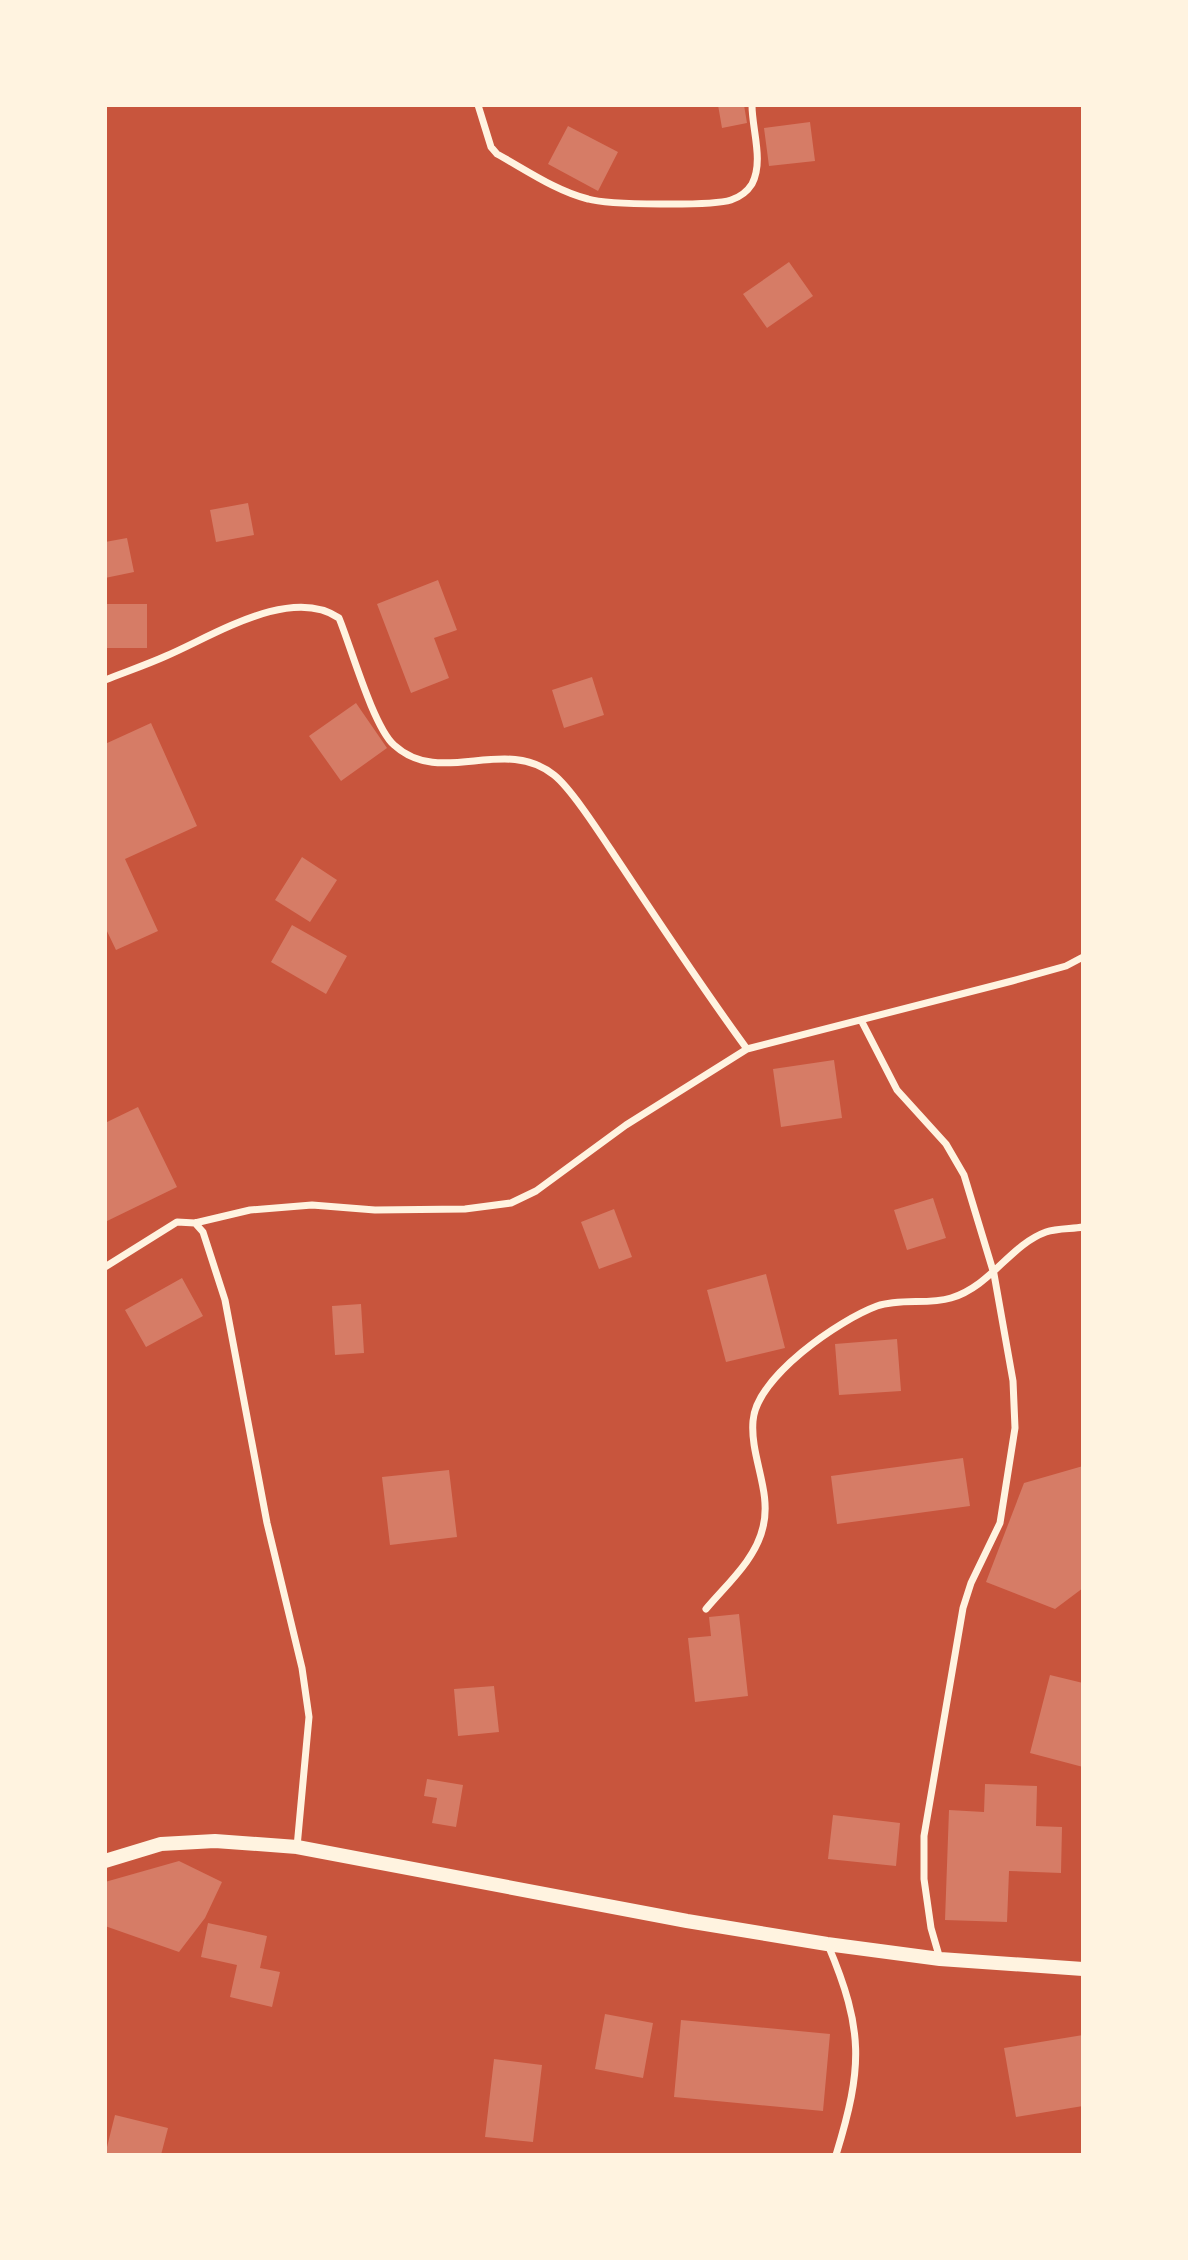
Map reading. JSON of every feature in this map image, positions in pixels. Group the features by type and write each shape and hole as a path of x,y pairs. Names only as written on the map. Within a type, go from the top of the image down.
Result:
{"main road":[{"path":"105,1861 161,1844 215,1841 297,1847 687,1921 827,1944 940,1959 1083,1969"}],"street":[{"path":"478,105 491,147 497,154 569,193 591,200 648,203 729,201 742,195 751,186 757,171 752,105"},
{"path":"105,680 252,617 308,606 326,609 340,618 377,717 392,744 416,760 441,764 521,758 555,776 601,836 747,1049"},
{"path":"105,1267 177,1222 195,1223 250,1210 288,1206 465,1209 511,1203 536,1191 626,1125 747,1049 1055,969 1083,957"},
{"path":"861,1020 897,1090 946,1144 964,1175 993,1274 1013,1381 1015,1428 1000,1522 971,1583 963,1608 924,1836 923,1879 931,1928 940,1959"},
{"path":"195,1223 203,1232 225,1300 267,1523 302,1668 309,1717 297,1847"},
{"path":"706,1609 751,1555 763,1527 765,1497 753,1421 759,1400 779,1376 822,1335 853,1316 881,1305 949,1299 977,1287 1029,1242 1047,1232 1083,1227"},
{"path":"827,1944 847,1990 856,2024 856,2062 850,2110 836,2155"}],"building":[{"path":"718,105 744,105 747,123 722,128"},
{"path":"810,122 815,161 769,166 764,128"},
{"path":"568,126 618,152 598,191 548,164"},
{"path":"789,262 813,296 767,328 743,294"},
{"path":"248,503 254,535 216,542 210,510"},
{"path":"127,538 134,572 105,578 105,542"},
{"path":"438,580 457,630 434,638 449,678 411,693 377,604"},
{"path":"105,604 147,604 147,648 105,648"},
{"path":"592,677 604,715 564,728 552,690"},
{"path":"356,703 387,748 341,781 309,736"},
{"path":"151,723 197,826 125,859 158,931 116,950 105,927 105,744"},
{"path":"302,857 337,880 310,922 275,900"},
{"path":"292,925 347,956 326,994 271,962"},
{"path":"834,1060 842,1118 781,1127 773,1069"},
{"path":"138,1107 177,1187 105,1222 105,1123"},
{"path":"933,1198 946,1238 907,1250 894,1210"},
{"path":"614,1209 632,1257 599,1269 581,1222"},
{"path":"766,1274 785,1348 726,1362 707,1290"},
{"path":"182,1278 203,1316 146,1347 125,1310"},
{"path":"361,1304 364,1353 335,1355 332,1306"},
{"path":"897,1339 901,1391 839,1395 835,1344"},
{"path":"963,1458 970,1506 837,1524 831,1476"},
{"path":"1083,1466 1083,1588 1055,1609 986,1582 1024,1483"},
{"path":"449,1470 457,1537 390,1545 382,1477"},
{"path":"739,1614 748,1696 695,1702 688,1638 711,1636 709,1617"},
{"path":"1050,1675 1083,1683 1083,1767 1030,1753"},
{"path":"494,1686 499,1732 458,1736 454,1689"},
{"path":"427,1779 463,1785 456,1827 432,1823 437,1798 424,1796"},
{"path":"985,1784 1037,1786 1036,1826 1062,1827 1061,1873 1009,1871 1007,1922 945,1920 949,1810 984,1812"},
{"path":"833,1815 900,1823 896,1866 828,1859"},
{"path":"179,1861 222,1882 205,1918 179,1952 105,1926 105,1882"},
{"path":"208,1923 267,1936 260,1968 280,1972 272,2007 230,1997 237,1965 201,1957"},
{"path":"605,2014 653,2023 643,2078 595,2069"},
{"path":"681,2020 830,2034 823,2111 674,2097"},
{"path":"1083,2035 1083,2106 1016,2117 1004,2048"},
{"path":"494,2059 542,2065 533,2142 485,2137"},
{"path":"115,2115 168,2128 161,2155 105,2155"}]}
